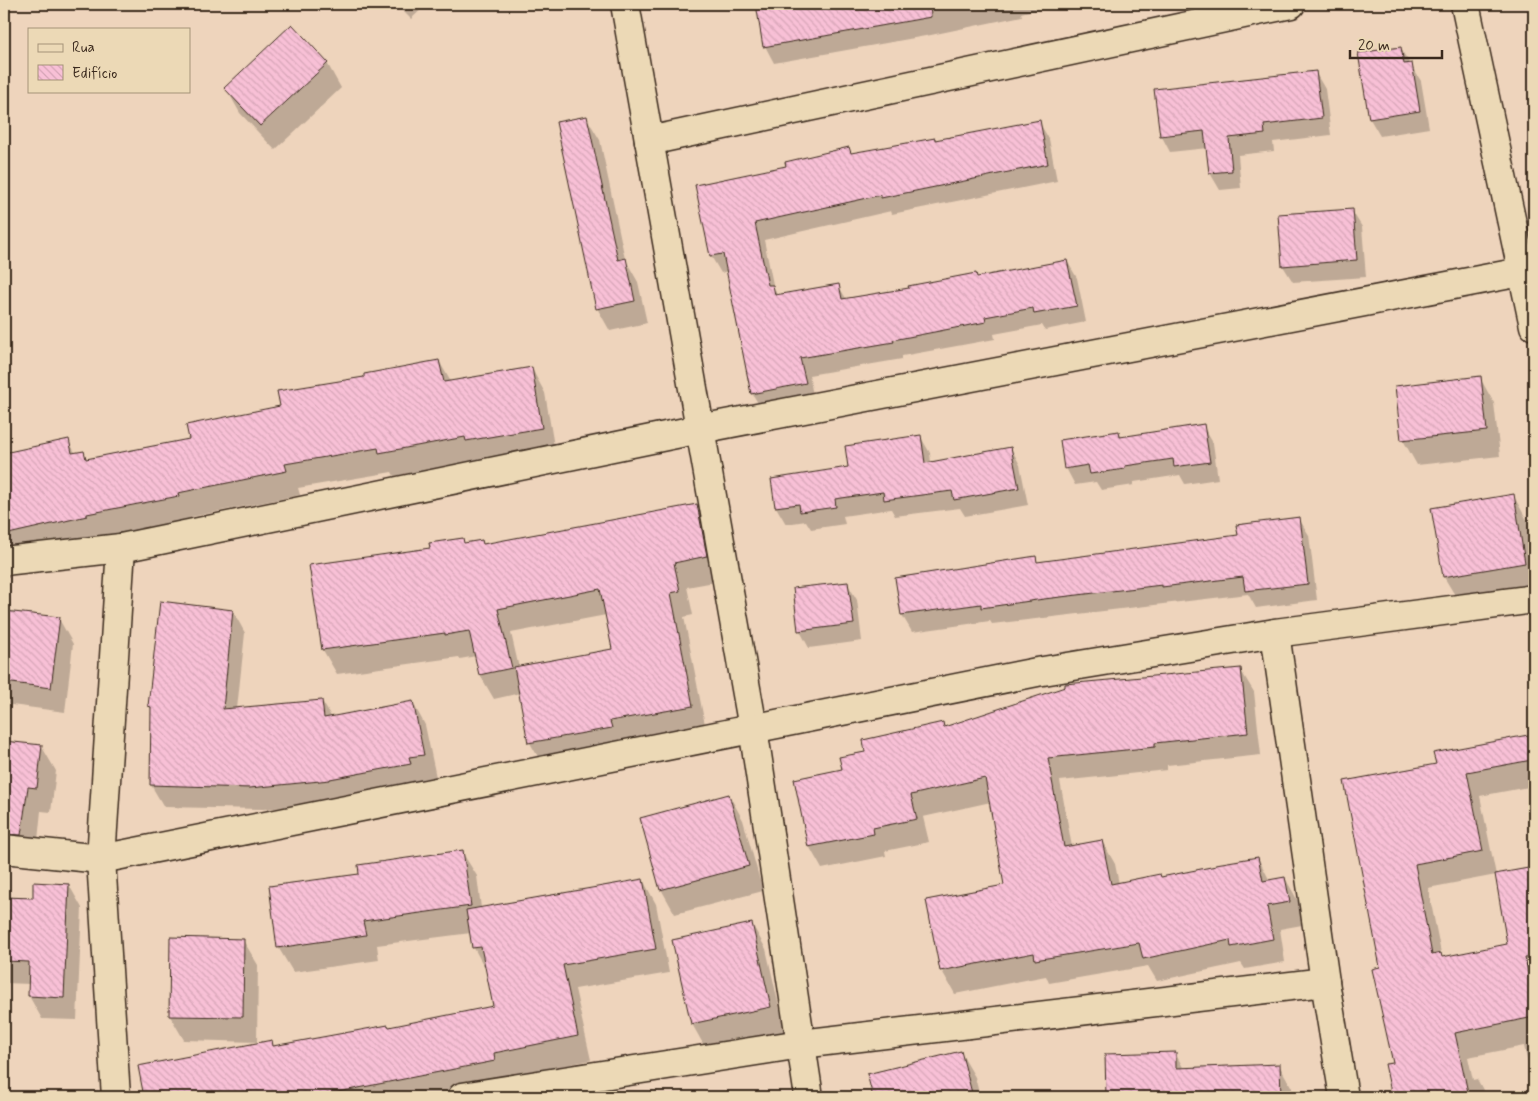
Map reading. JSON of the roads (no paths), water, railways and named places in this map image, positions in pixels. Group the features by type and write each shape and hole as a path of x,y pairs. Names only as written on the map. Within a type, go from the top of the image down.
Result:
{"street":[{"path":"624,4 753,728 810,1097"},
{"path":"649,141 1291,4"},
{"path":"1464,4 1534,326"},
{"path":"4,561 121,548 700,429 1521,272"},
{"path":"116,1097 101,859 121,548"},
{"path":"4,849 101,859 1037,672 1275,633 1534,600"},
{"path":"1275,633 1325,982 1344,1097"},
{"path":"462,1097 801,1044 1325,982"}]}
